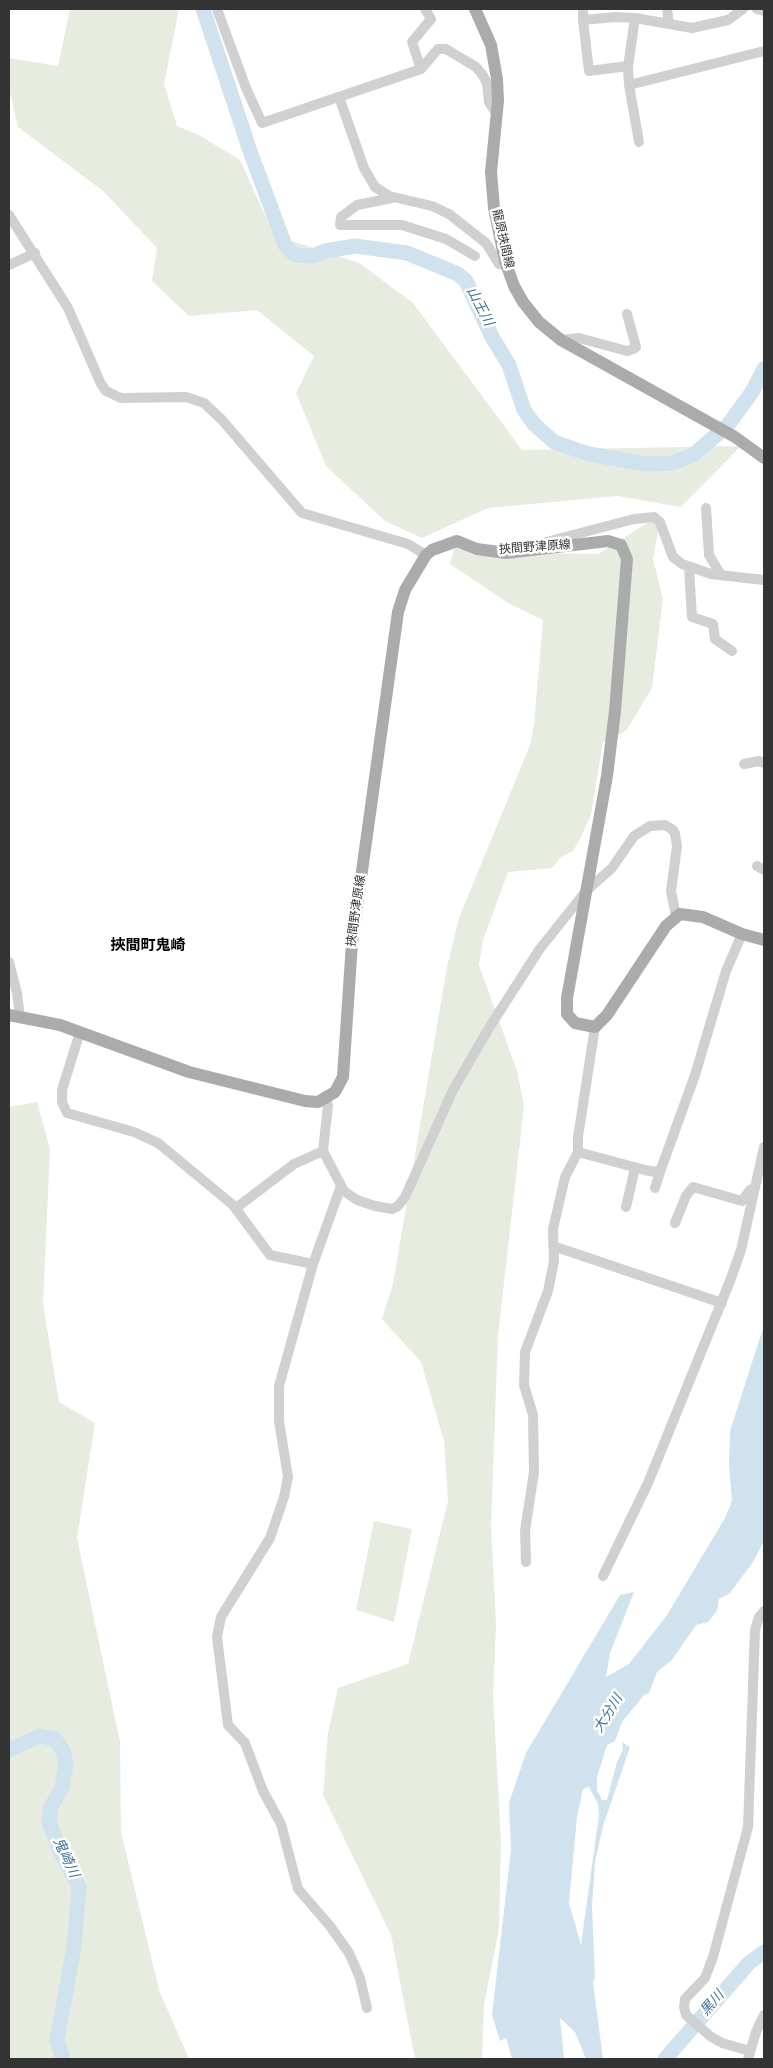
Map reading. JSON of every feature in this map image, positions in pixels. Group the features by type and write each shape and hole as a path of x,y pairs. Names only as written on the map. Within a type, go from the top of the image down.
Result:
{"main road":[{"name":"龍原挾間線","path":"475,9 493,51 498,88 491,179 494,208 506,265 518,294 530,310 561,340 675,403 742,442 764,458"},
{"name":"挾間野津原線","path":"325,1099 338,1089 343,1077 352,943 398,612 405,590 426,555 432,550 457,541 490,551 512,553 608,541 621,545 627,559 627,584 611,743 600,822 566,1006 567,1014 574,1023 595,1027"},
{"path":"595,1027 607,1015 666,926 676,916 683,914 698,916 742,934 764,940"},
{"path":"14,1016 80,1032 140,1056 201,1076 304,1101 315,1103 325,1099"}],"street":[{"path":"217,9 246,88 262,123 422,70 438,49 446,49 476,68 482,74 487,83 490,102 496,113"},
{"path":"422,70 412,42 431,19 425,9"},
{"path":"583,9 589,71 628,66"},
{"path":"667,9 669,23"},
{"path":"583,20 616,17 635,18 692,28 728,20 743,9"},
{"path":"756,9 764,11"},
{"path":"635,18 628,66 639,142"},
{"path":"630,85 764,51"},
{"path":"339,97 369,178 378,190 393,198 432,206 445,212 486,243 499,264 506,265"},
{"path":"393,198 356,205 341,217 340,225 402,225 446,239 475,256"},
{"path":"9,215 68,308 101,384 106,391 121,398 186,397 204,403 222,420 302,513 408,544 426,555"},
{"path":"9,265 34,254"},
{"path":"561,340 579,338 627,351 633,349 636,347 627,314"},
{"path":"706,508 709,556 721,574"},
{"path":"512,553 648,517 660,522 673,556 689,568 764,580"},
{"path":"689,568 692,617 713,624 715,639 732,651"},
{"path":"744,764 758,761 764,763"},
{"path":"325,1099 328,1105 323,1151 344,1191 357,1200 375,1206 392,1209 398,1206 404,1197 453,1090 489,1028 539,950 586,891 609,872 637,833 654,825 665,826 673,830 677,846 672,891 676,916"},
{"path":"655,1188 695,1075 726,971 742,934"},
{"path":"9,962 17,994 14,1016"},
{"path":"526,1562 526,1531 534,1472 533,1415 524,1384 525,1352 548,1291 554,1261 553,1229 559,1199 565,1177 578,1152 579,1128 595,1027"},
{"path":"80,1032 62,1090 62,1102 67,1113 134,1132 158,1143 236,1208 270,1254 313,1264"},
{"path":"603,1576 648,1483 722,1302 741,1250 764,1147"},
{"path":"236,1208 294,1164 323,1151"},
{"path":"578,1152 634,1168 655,1172 661,1168"},
{"path":"626,1207 634,1168"},
{"path":"341,1186 313,1264 280,1386 279,1421 288,1477 284,1497 270,1538 221,1617 217,1637 228,1725 245,1743 263,1791 281,1824 290,1852 296,1884 335,1932 348,1953 360,1978 367,2008"},
{"path":"675,1224 686,1196 693,1187 742,1200 750,1190 755,1188"},
{"path":"553,1246 722,1302"},
{"path":"764,1610 759,1617 755,1630 748,1827 713,1957 702,1982 685,1999 684,2007 686,2015 704,2032 722,2043 749,2055 764,2015"}],"shaded area":[{"path":"70,9 179,9 164,84 177,126 199,135 240,160 274,235 359,263 413,303 522,450 741,446 681,507 617,496 488,508 422,538 385,521 326,466 296,393 314,356 257,310 189,316 152,281 157,248 103,191 18,127 9,89 9,58 58,66"},
{"path":"652,520 659,527 653,559 663,599 652,688 626,731 603,742 591,815 573,851 561,857 552,868 508,872 483,940 479,965 517,1071 524,1106 498,1336 491,1525 496,1624 493,1696 501,1841 499,1929 484,2005 482,2059 415,2059 391,1935 323,1795 328,1733 338,1688 408,1664 448,1501 444,1441 421,1362 382,1319 393,1284 447,967 459,918 530,745 534,725 543,620 508,603 450,564 455,545 529,553 598,554"},
{"path":"37,1102 50,1149 43,1304 59,1402 95,1423 77,1538 120,1742 121,1832 159,1990 189,2059 9,2059 9,1107"},
{"path":"374,1521 412,1529 394,1622 356,1610"}],"water":[{"name":"大分川","path":"764,1325 764,1541 753,1562 730,1593 719,1599 717,1611 708,1622 696,1625 672,1660 657,1672 649,1693 644,1695 622,1722 615,1741 607,1745 597,1777 597,1790 602,1800 607,1800 617,1762 623,1750 622,1742 630,1747 603,1826 595,1862 592,1906 595,1978 593,1982 603,2059 586,2059 575,2032 560,2018 564,2059 512,2059 506,2038 500,2041 492,2015 511,1850 509,1803 526,1753 620,1595 634,1592 610,1653 606,1677 629,1664 667,1615 725,1518 732,1501 729,1464 730,1431","holes":["589,1787 598,1804 599,1815 581,1945 569,1903 577,1817 583,1789"]}],"waterway":[{"name":"山王川","path":"203,9 251,154 285,245 295,255 313,256 325,251 355,246 407,253 458,274 466,281 492,337 509,365 524,410 534,424 554,442 589,454 617,459 647,464 673,463 693,455 728,425 752,392 764,369"},
{"name":"鬼崎川","path":"9,1750 40,1736 55,1739 63,1751 66,1764 62,1787 51,1807 49,1821 58,1847 79,1887 74,1947 57,2040 63,2059"},
{"name":"黒川","path":"665,2059 749,1963 764,1952"}],"district":[{"name":"挾間町鬼崎","path":"148,947"}]}
